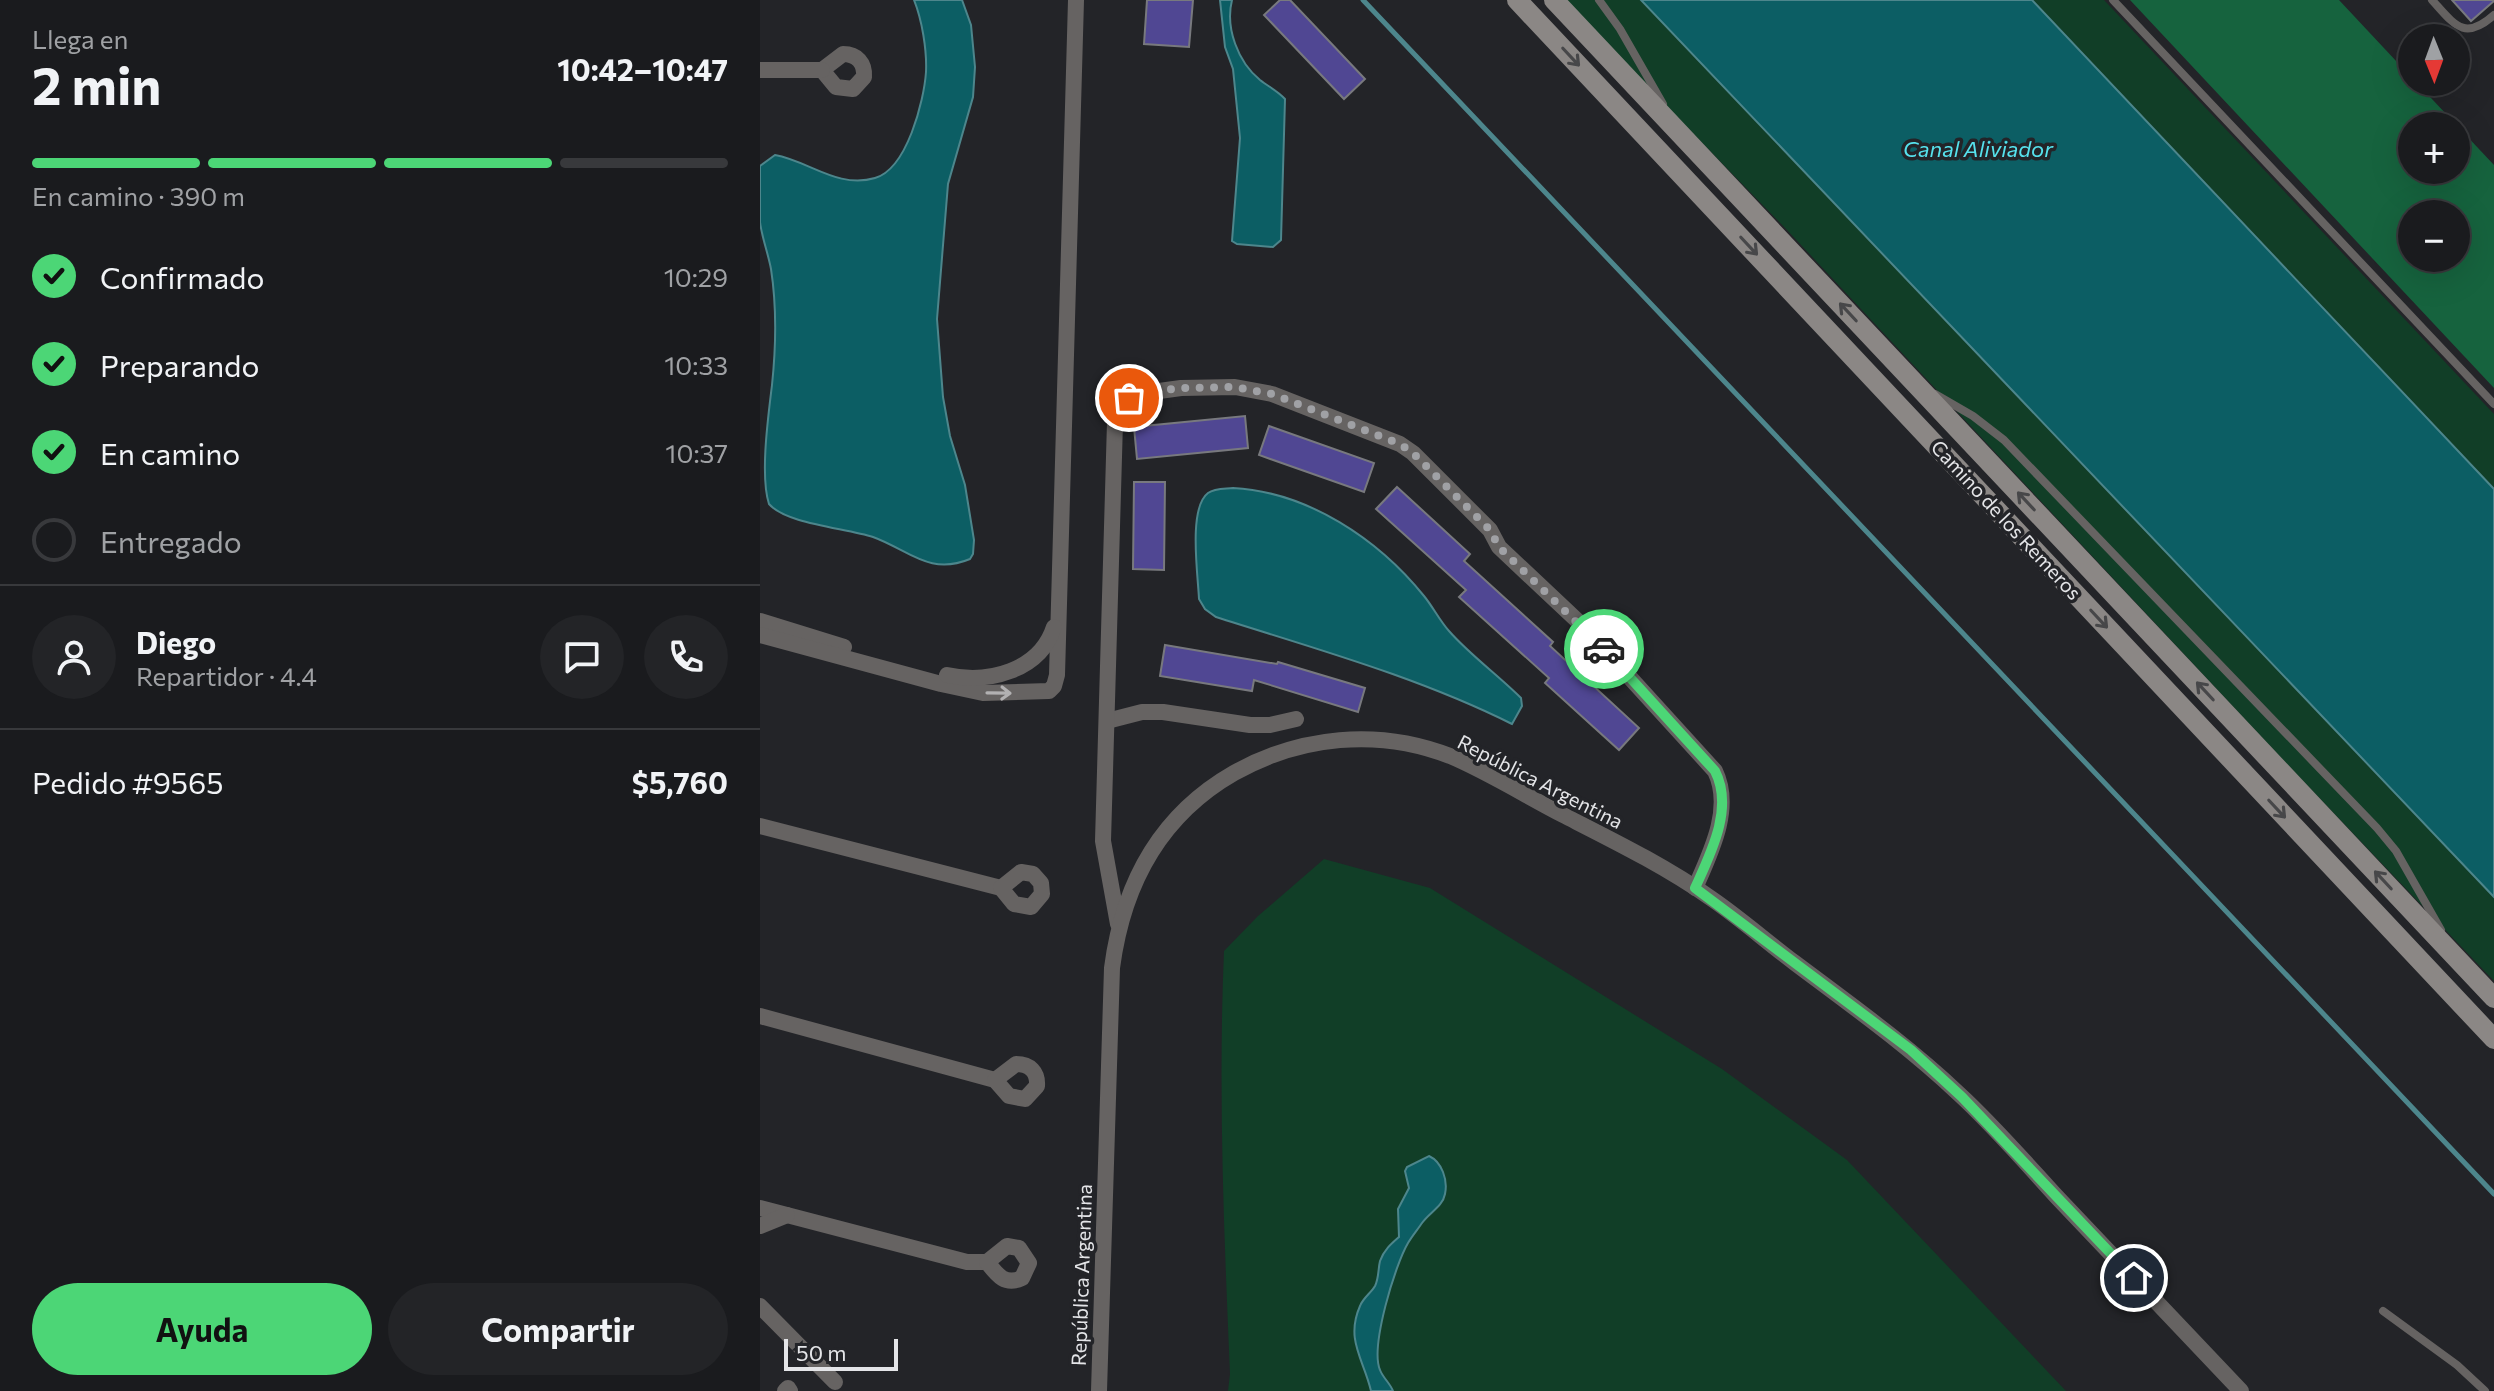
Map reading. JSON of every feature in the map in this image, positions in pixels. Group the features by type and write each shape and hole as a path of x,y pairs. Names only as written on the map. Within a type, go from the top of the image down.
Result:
{"main road":[{"name":"Camino de los Remeros","path":"1517,0 2494,1039"},
{"name":"Camino de los Remeros","path":"1554,0 2494,998"}],"street":[{"path":"760,635 983,693 1039,693 1049,691 1054,686 1057,675 1076,0"},
{"path":"760,70 822,70"},
{"path":"1119,929 1103,841 1115,422 1120,406 1137,394 1181,388 1235,387 1272,394 1400,444 1413,453 1490,530 1499,547 1583,626 1715,771 1723,786 1724,801 1709,856 1695,888"},
{"path":"760,621 930,672 960,678 984,678 1015,670 1037,654 1051,635 1058,614"},
{"path":"1107,721 1142,712 1163,712 1250,725 1270,725 1296,719"},
{"name":"República Argentina","path":"1099,1391 1112,968 1130,893 1146,857 1171,824 1199,797 1243,768 1283,750 1338,739 1383,741 1449,756 1648,859 1695,888 1911,1050 1962,1097 2241,1391"},
{"path":"760,826 1001,888"},
{"path":"760,1016 995,1080"},
{"path":"760,1208 967,1262 987,1262"},
{"path":"760,1226 789,1215"},
{"path":"760,1306 835,1382"}],"lane":[{"path":"1599,0 1620,29 1679,132"},
{"path":"2113,0 2494,404"},
{"path":"2432,0 2456,26 2464,29 2483,25 2494,15"},
{"path":"1915,383 1973,416 2004,440 2377,828 2396,851 2457,959"},
{"path":"2383,1311 2457,1365 2485,1391"}],"green space":[{"path":"1563,0 1641,0 2494,897 2494,981 1787,230"},
{"path":"2032,0 2104,0 2494,414 2494,489"},
{"path":"2130,0 2339,0 2398,63 2398,96 2429,96 2444,112 2398,112 2398,184 2470,184 2470,139 2494,165 2494,388"},
{"path":"1324,859 1430,888 1722,1069 1847,1160 2066,1391 1228,1391 1222,1109 1224,951 1258,916"}],"water":[{"path":"914,0 962,0 971,25 975,67 973,97 948,184 937,319 943,397 950,436 965,485 974,540 970,559 943,565 920,559 873,537 817,525 777,511 769,504 765,478 775,327 771,269 760,222 760,166 775,155 836,177 861,180 875,178 896,162 912,132 922,100 926,72 923,35"},
{"path":"1220,0 1232,0 1232,33 1245,64 1285,99 1281,240 1273,247 1232,241 1240,138 1233,69 1225,47"},
{"name":"Canal Aliviador","path":"1641,0 2032,0 2494,489 2494,897"},
{"path":"1233,488 1261,491 1314,509 1339,522 1385,556 1424,596 1457,640 1521,698 1522,706 1512,724 1403,678 1216,617 1205,609 1199,599 1197,574 1198,513 1208,493"},
{"path":"1429,1156 1443,1172 1445,1194 1442,1202 1408,1243 1385,1306 1378,1359 1381,1373 1393,1391 1371,1391 1357,1350 1356,1318 1361,1303 1375,1286 1382,1257 1399,1237 1398,1209 1409,1188 1405,1171"}],"building":[{"path":"1147,0 1193,0 1189,47 1144,44"},
{"path":"1280,0 1290,0 1365,79 1344,99 1264,15"},
{"path":"2452,0 2494,0 2494,1 2471,21"},
{"path":"1245,416 1248,448 1137,459 1134,427"},
{"path":"1269,426 1374,463 1364,492 1259,455"},
{"path":"1134,482 1165,482 1164,570 1133,569"},
{"path":"1397,487 1470,554 1464,561 1553,642 1550,646 1639,728 1619,750 1545,683 1549,678 1459,597 1466,590 1376,509"},
{"path":"1165,645 1278,662 1365,688 1358,712 1254,680 1252,691 1160,676"}],"waterway":[{"path":"1363,0 2494,1194"}],"way so far":[{"path":"1129,398 1137,394 1181,388 1235,387 1272,394 1400,444 1413,453 1490,530 1499,547 1604,649"}],"route":[{"path":"1604,649 1715,771 1723,786 1724,801 1709,856 1695,888 1911,1050 1962,1097 2134,1278"}]}
